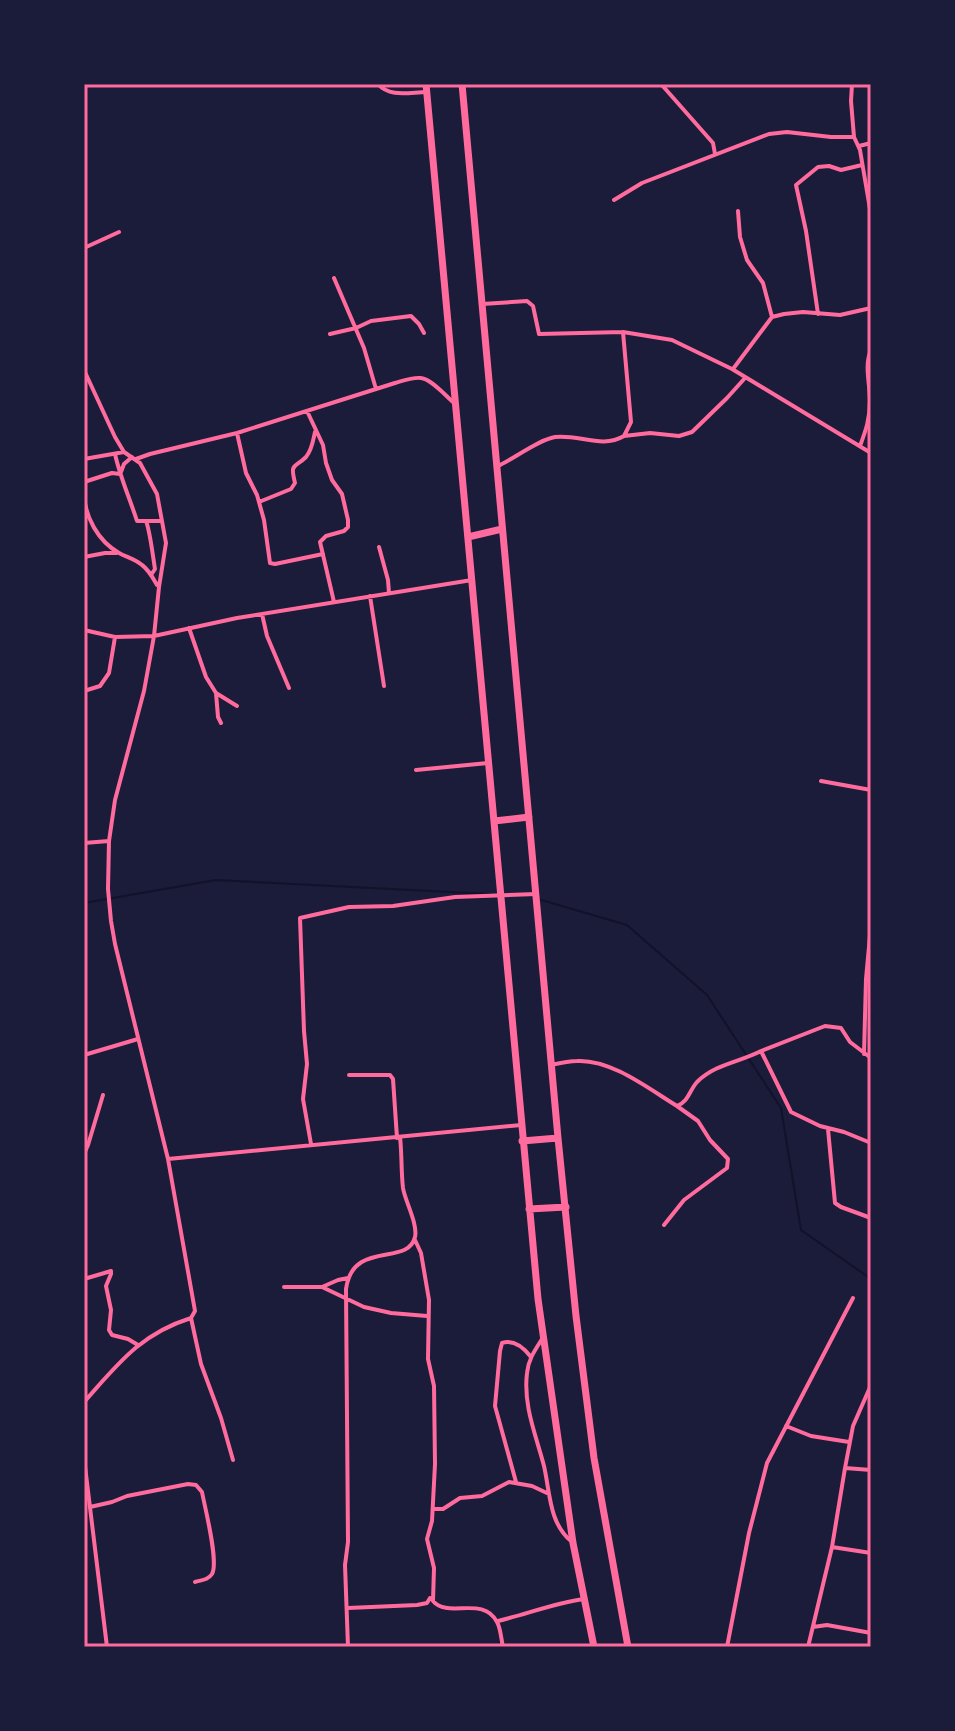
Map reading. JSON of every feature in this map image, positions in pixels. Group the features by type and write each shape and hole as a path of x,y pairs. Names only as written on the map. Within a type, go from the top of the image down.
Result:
{"highway":[{"path":"462,84 576,1316 607,1539 628,1647"},
{"path":"426,88 538,1299 573,1543 594,1647"},
{"path":"468,537 502,529"},
{"path":"494,821 529,817"},
{"path":"522,1141 558,1138"},
{"path":"529,1209 566,1207"}],"street":[{"path":"378,84 384,91 396,93 426,88"},
{"path":"661,84 713,143 715,154"},
{"path":"852,84 854,137 859,146 871,215"},
{"path":"614,200 642,183 769,134 787,132 854,137"},
{"path":"859,146 871,143"},
{"path":"818,314 796,185 818,167 829,166 841,170 862,165"},
{"path":"738,211 740,237 747,260 763,283 772,317"},
{"path":"84,248 119,232"},
{"path":"334,278 364,348 376,389"},
{"path":"482,304 527,301 533,306 539,334 623,332 672,340 732,369 871,453"},
{"path":"732,369 772,317 784,314 840,315 871,308"},
{"path":"330,334 371,321 411,316 424,333"},
{"path":"623,332 631,422 624,436"},
{"path":"860,446 869,424 871,400 868,371 871,350"},
{"path":"84,370 115,437 124,452 140,463 157,494 166,543 144,691 115,800 109,841 108,889 111,921 168,1159 195,1311 191,1318 165,1328 138,1345 84,1402"},
{"path":"120,474 124,464 134,458 237,433 420,377 431,381 455,403"},
{"path":"498,466 544,440 558,437 609,442 624,436 650,433 679,436 692,432 745,378"},
{"path":"307,411 323,445 332,480 342,494 348,520 344,531 326,536 320,542 334,602"},
{"path":"259,502 291,489 295,483 292,468 311,449 316,430"},
{"path":"237,433 246,473 264,520 270,563 323,554"},
{"path":"84,459 124,452"},
{"path":"115,454 137,521 162,521"},
{"path":"120,474 112,473 86,481 85,506 92,526 102,539 119,554 144,566 159,587"},
{"path":"146,521 155,569 151,575"},
{"path":"379,547 389,593"},
{"path":"84,557 119,554"},
{"path":"84,630 115,637 154,636 262,614 472,580"},
{"path":"370,596 384,686"},
{"path":"262,614 267,636 289,688"},
{"path":"189,628 206,677 216,693 237,706"},
{"path":"84,691 100,686 109,673 115,637"},
{"path":"216,693 221,723"},
{"path":"416,770 488,763"},
{"path":"821,781 871,790"},
{"path":"84,843 109,841"},
{"path":"311,1144 303,1099 307,1064 300,918 349,907 393,906 455,897 536,894"},
{"path":"864,1054 871,925"},
{"path":"677,1106 684,1103 700,1080 715,1070 825,1026 841,1028 850,1042 871,1058"},
{"path":"84,1055 138,1039"},
{"path":"761,1051 791,1112 871,1143"},
{"path":"551,1065 579,1060 602,1064 638,1081 692,1115 728,1159 727,1168 684,1200 664,1225"},
{"path":"349,1075 390,1075 393,1079 403,1188 421,1253 429,1300 428,1359 434,1386 435,1464 432,1521 427,1539 434,1568 433,1601 437,1606 480,1608 497,1621 503,1647"},
{"path":"84,1154 103,1095"},
{"path":"168,1159 521,1125"},
{"path":"828,1128 835,1203 871,1218"},
{"path":"348,1647 345,1565 348,1542 348,1278 363,1259 392,1254 415,1240"},
{"path":"84,1279 111,1271 106,1286 111,1310 109,1330 112,1335 138,1345"},
{"path":"284,1287 322,1287 348,1278"},
{"path":"322,1287 364,1307 427,1316"},
{"path":"727,1647 756,1499 767,1463 853,1298"},
{"path":"191,1318 201,1364 233,1460"},
{"path":"540,1482 544,1466 534,1437 527,1399 527,1373 531,1357 543,1337"},
{"path":"516,1482 495,1406 502,1343 513,1342 531,1357"},
{"path":"808,1647 832,1547 853,1426 871,1385"},
{"path":"786,1426 811,1436 850,1442"},
{"path":"84,1458 107,1647"},
{"path":"845,1468 871,1470"},
{"path":"433,1509 443,1509 460,1498 482,1496 509,1482 540,1482"},
{"path":"540,1482 549,1494 559,1527 573,1543"},
{"path":"540,1482 549,1494"},
{"path":"90,1507 162,1488 196,1485 202,1492 214,1560 213,1572 207,1579 195,1582"},
{"path":"832,1547 871,1553"},
{"path":"348,1608 417,1605 427,1603 432,1596"},
{"path":"497,1621 584,1599"},
{"path":"813,1627 827,1625 871,1633"}],"waterway":[{"path":"84,903 216,880 489,894"},
{"path":"538,899 627,925 707,995 781,1108 801,1230 871,1279"}]}
